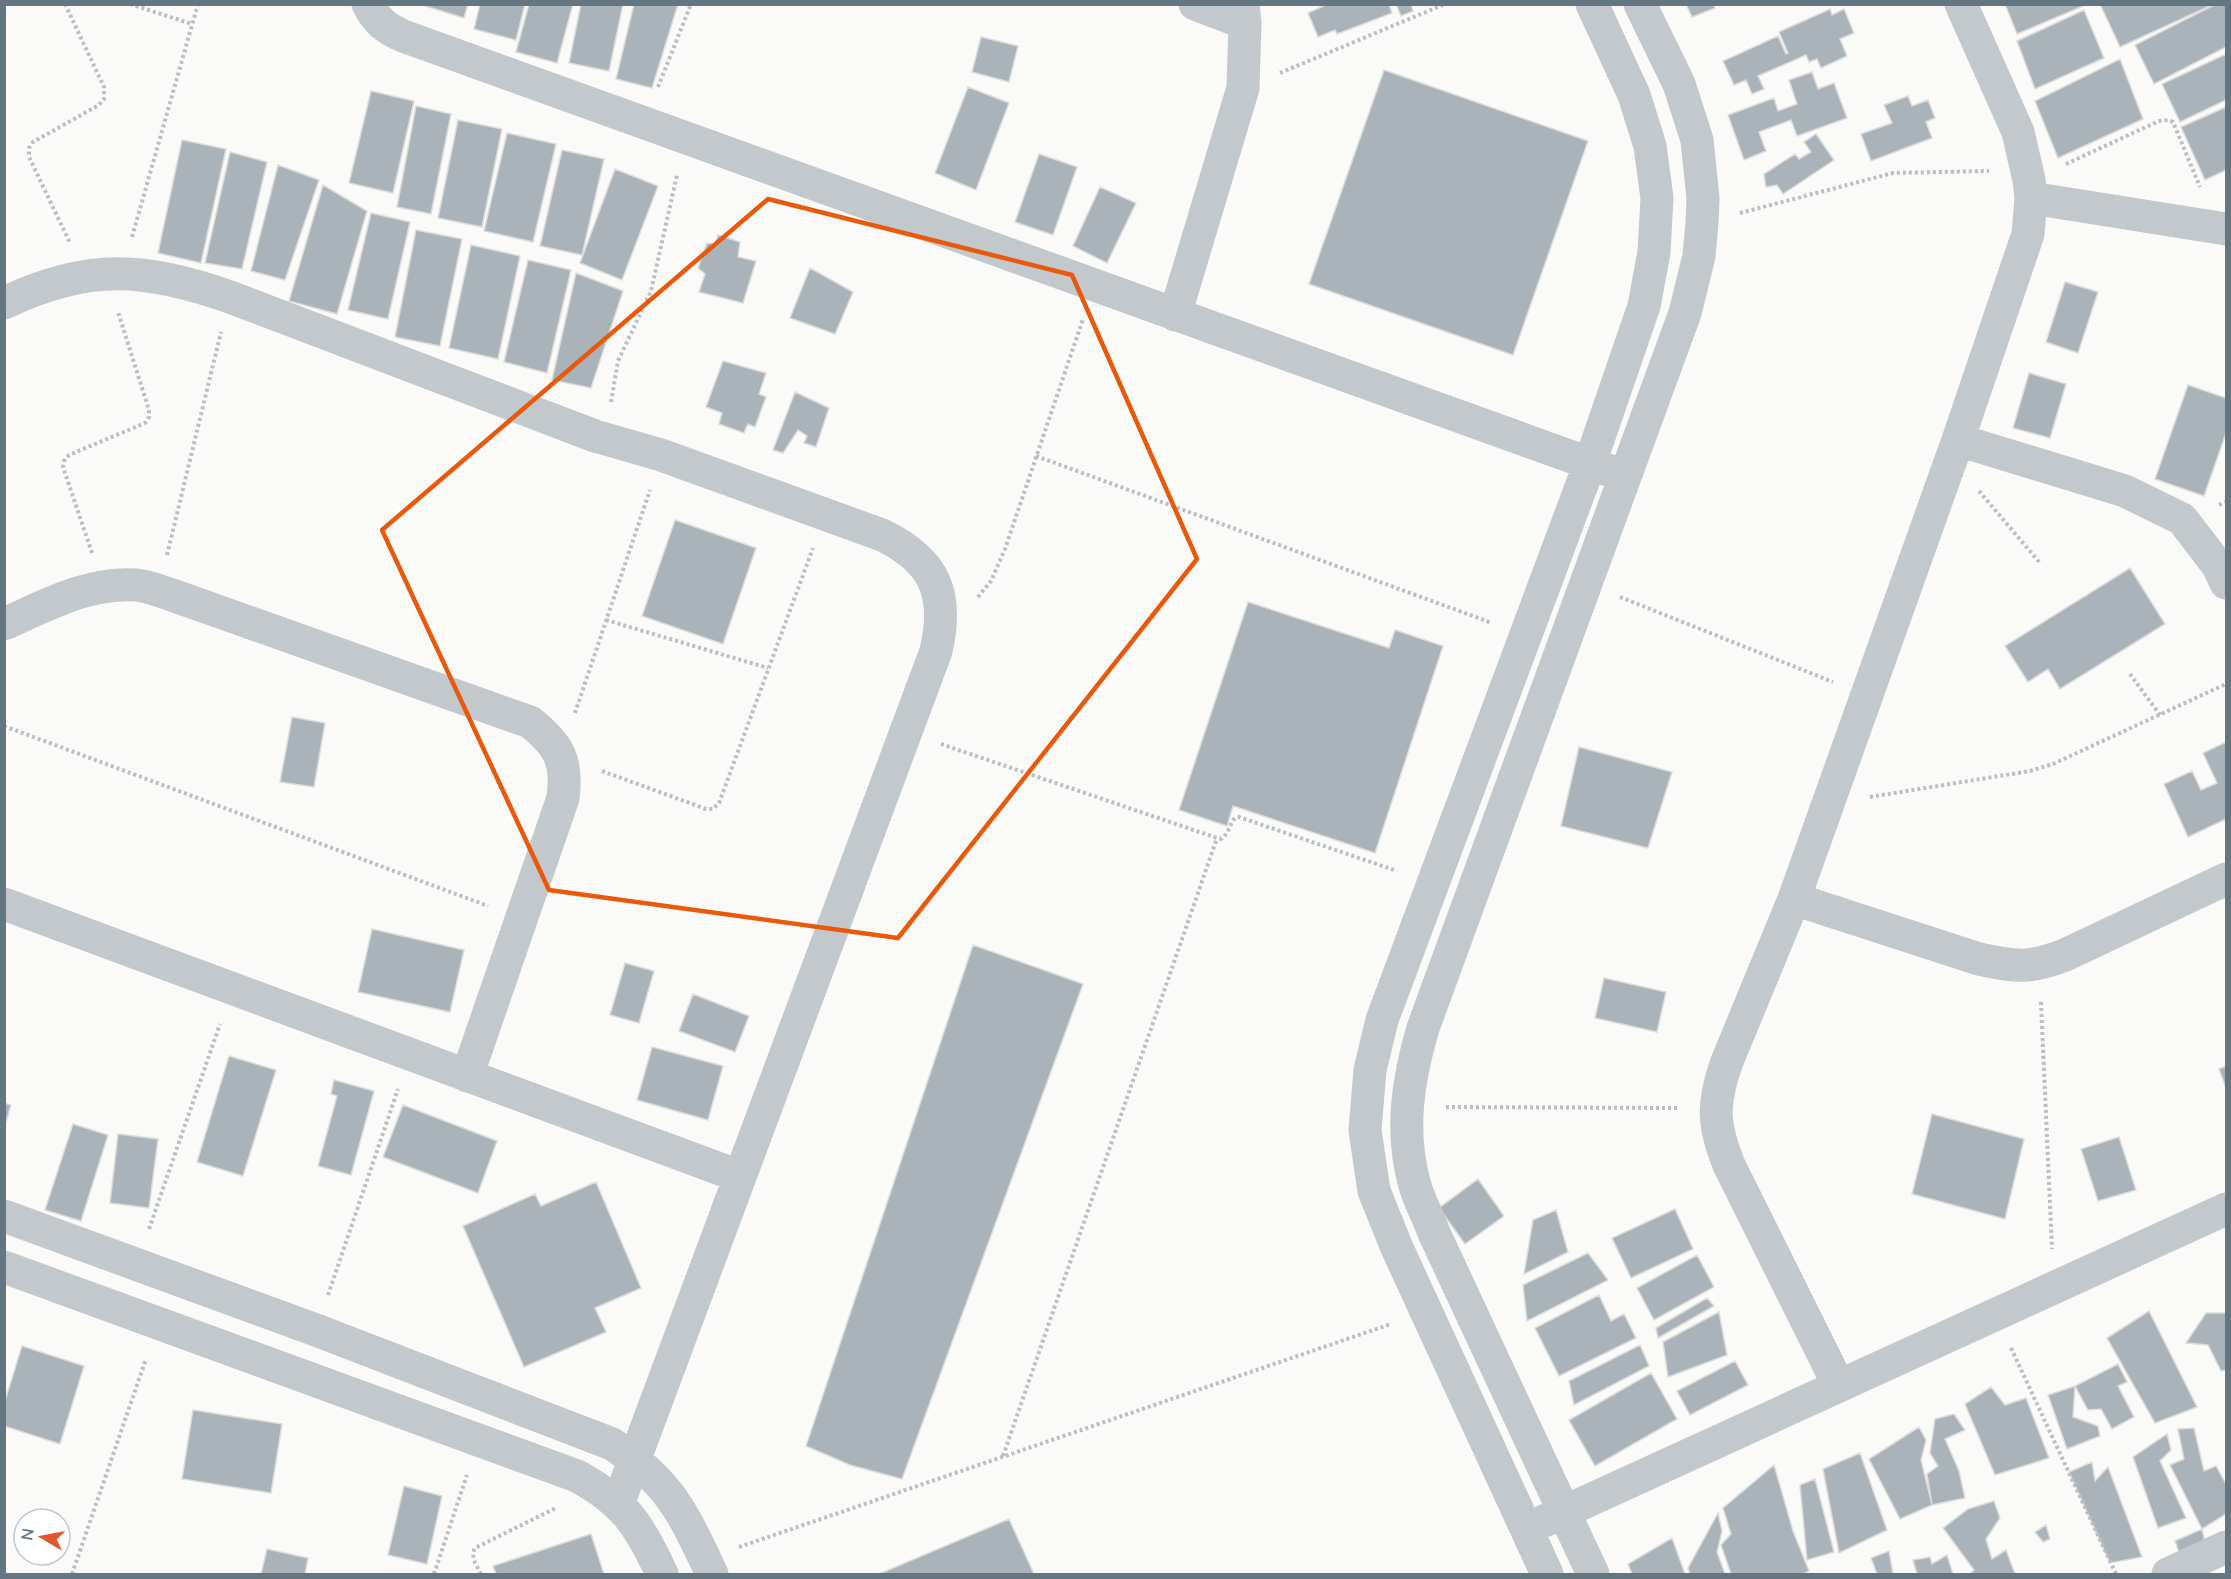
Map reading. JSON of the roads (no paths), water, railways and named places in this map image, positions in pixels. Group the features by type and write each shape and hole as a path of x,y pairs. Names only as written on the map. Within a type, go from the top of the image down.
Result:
{"street":[{"path":"368,4 373,15 386,28 403,36 686,140 1625,476"},
{"path":"1175,315 1243,88 1244,14 1195,4"},
{"path":"1546,1575 1397,1248 1374,1191 1365,1130 1370,1070 1382,1020 1590,463 1644,306 1654,252 1657,198 1650,146 1634,95 1592,4"},
{"path":"1593,1575 1434,1233 1414,1183 1407,1145 1406,1106 1412,1066 1440,982 1685,313 1699,256 1704,198 1697,140 1678,84 1640,4"},
{"path":"1839,1386 1729,1165 1718,1137 1716,1109 1718,1086 1794,899 1955,450 2028,234 2030,183 2018,132 1961,4"},
{"path":"2030,183 2221,228"},
{"path":"4,303 51,284 104,274 177,280 230,297 595,436 661,455 882,536 904,546 921,562 934,582 941,605 941,628 936,651 634,1458 608,1496"},
{"path":"1955,450 2125,491 2182,519 2218,566 2226,583"},
{"path":"4,624 69,596 102,586 138,585 530,722 549,736 561,756 565,780 562,798 467,1076"},
{"path":"1794,899 1979,958 2009,966 2039,965 2226,879"},
{"path":"4,903 740,1176"},
{"path":"1400,970 1440,982"},
{"path":"1526,1529 2226,1209"},
{"path":"4,1216 316,1330 612,1444 634,1458 657,1479 677,1503 708,1567"},
{"path":"4,1267 577,1476 608,1496 635,1523 662,1575"},
{"path":"2189,1570 2226,1548"}]}
